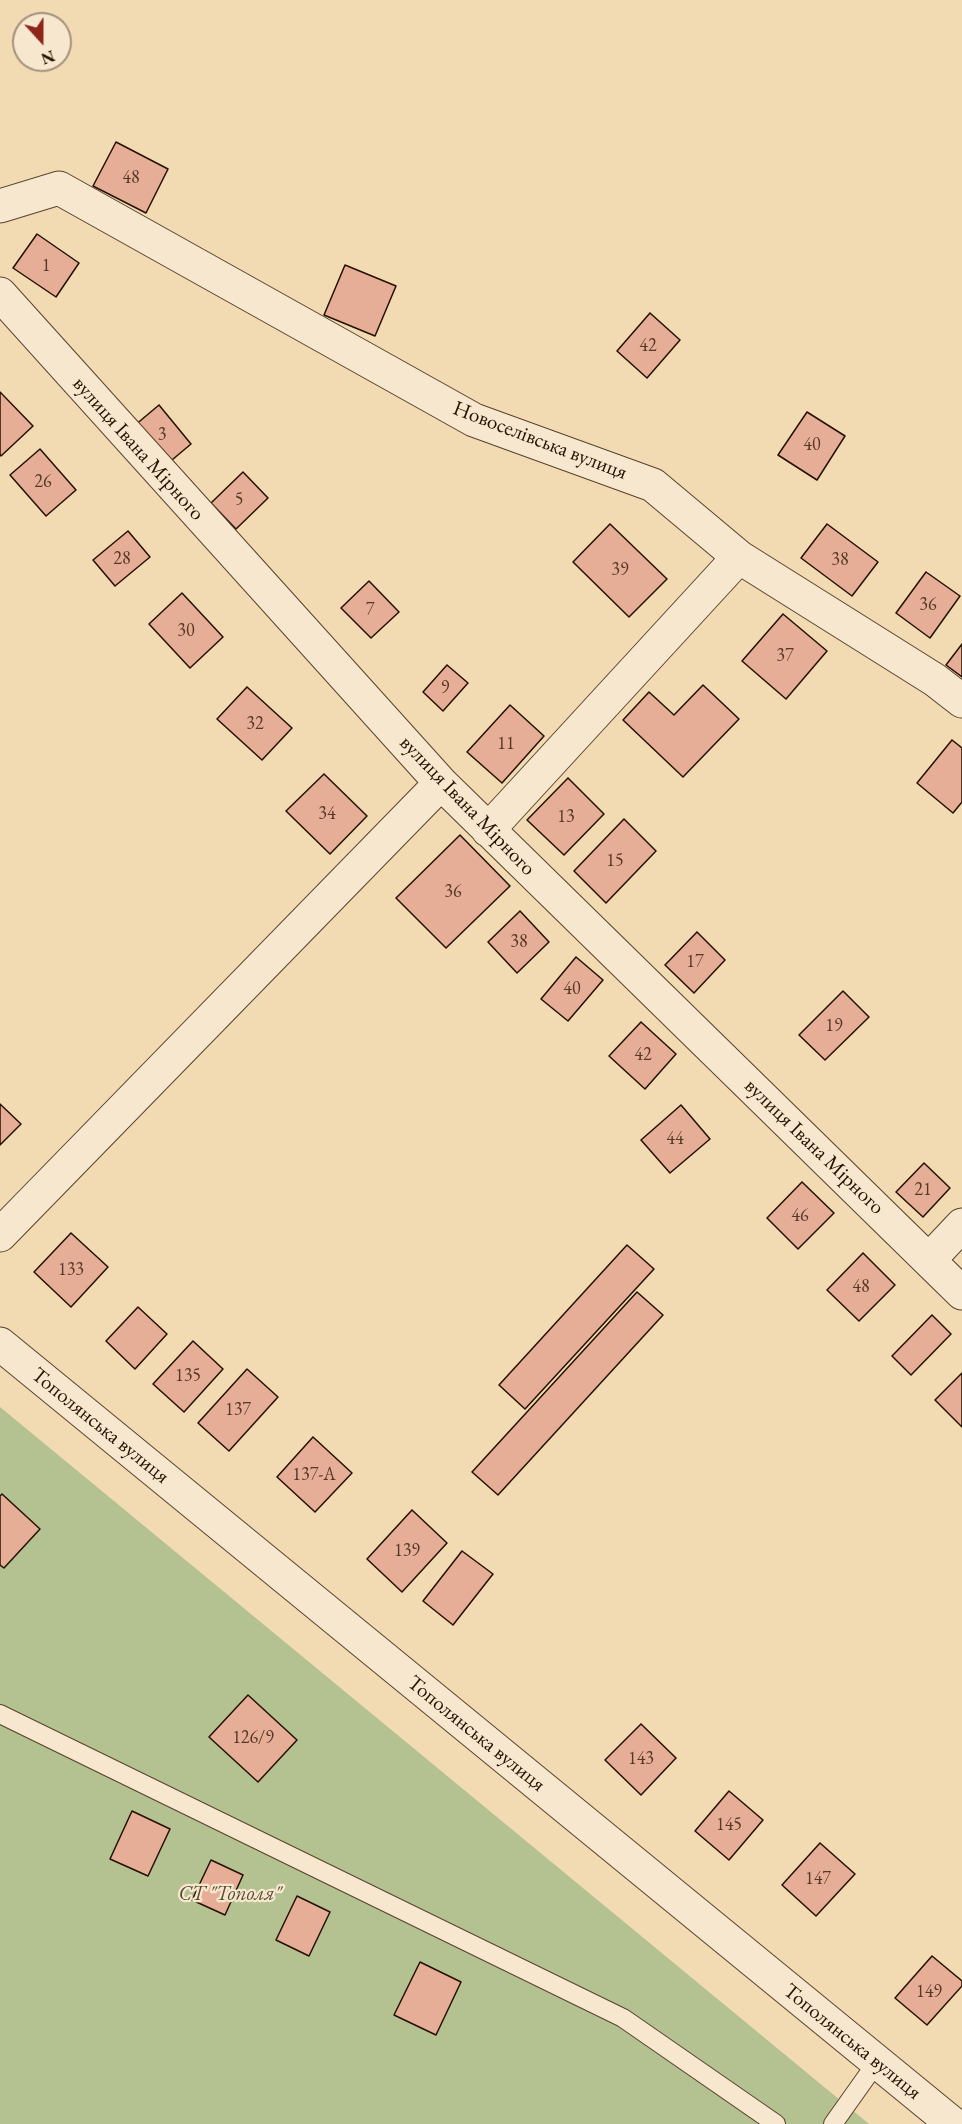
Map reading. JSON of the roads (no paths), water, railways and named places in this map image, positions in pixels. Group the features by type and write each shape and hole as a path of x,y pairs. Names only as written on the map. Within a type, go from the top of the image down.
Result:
{"street":[{"name":"Новоселівська вулиця","path":"0,206 59,188 474,420 653,485 738,557 935,680 962,701"},
{"name":"вулиця Івана Мірного","path":"0,294 441,783 962,1293"},
{"path":"488,830 738,557"},
{"path":"0,1235 441,783"},
{"path":"929,1260 962,1225"},
{"name":"Тополянська вулиця","path":"0,1344 953,2124"}],"lane":[{"path":"0,1714 623,2018 776,2124"},
{"path":"833,2124 877,2062"}],"park label":[{"name":"СТ \"Тополя\"","path":"230,1894"}]}
